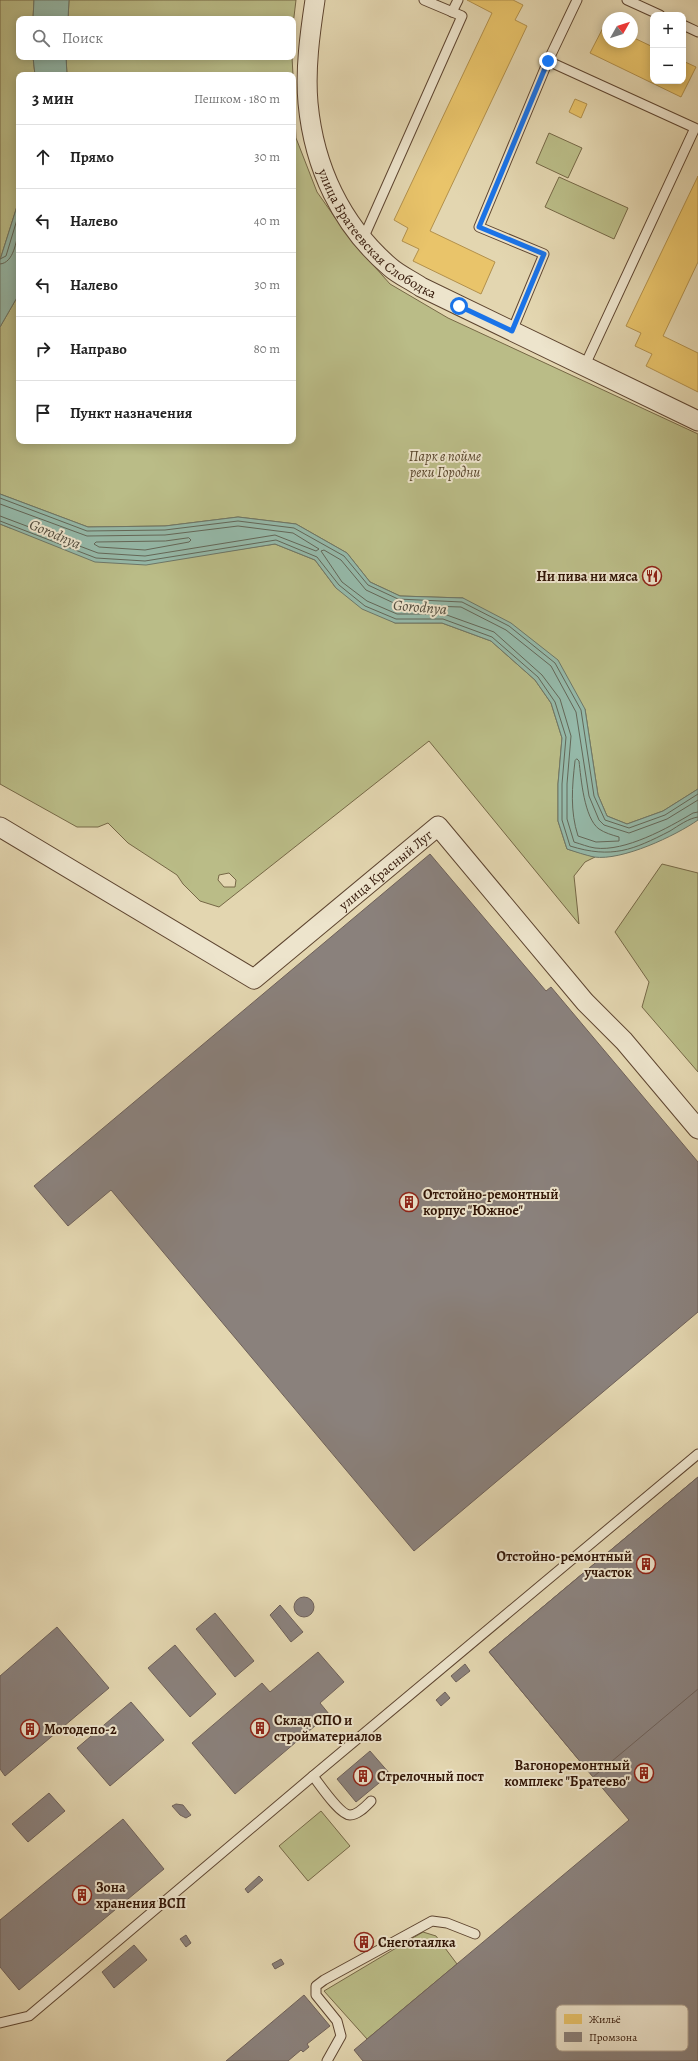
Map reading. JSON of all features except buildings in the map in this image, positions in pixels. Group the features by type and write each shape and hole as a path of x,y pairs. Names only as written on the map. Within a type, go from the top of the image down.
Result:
{"street":[{"name":"улица Братеевская Слободка","path":"315,0 307,76 308,103 313,135 319,164 331,191 350,222 363,239 391,268 421,286 698,421"},
{"name":"улица Красный Луг","path":"0,828 254,979 438,826 585,1002 624,1041 698,1129"}],"lane":[{"path":"363,239 462,16 424,0"},
{"path":"452,12 458,0"},
{"path":"512,331 544,254 479,227 548,61 577,0"},
{"path":"627,0 653,12"},
{"path":"686,26 698,32"},
{"path":"548,61 695,128 585,365"},
{"path":"0,2023 29,2016 698,1454"},
{"path":"313,1776 342,1811 350,1815 358,1813 371,1801"},
{"path":"327,2061 341,2036 337,2021 316,1995 316,1986 432,1921 447,1923 475,1934"}],"green space":[{"path":"0,0 34,0 33,16 16,16 16,60 33,60 35,72 16,72 16,209 0,260"},
{"path":"69,0 296,0 294,16 68,16"},
{"path":"66,60 292,60 293,72 67,72"},
{"path":"549,133 582,148 568,178 536,163"},
{"name":"Парк в пойме реки Городни","path":"296,138 317,192 351,240 390,284 448,318 698,434 698,789 663,811 627,824 607,816 598,795 585,709 463,598 400,596 370,582 347,553 296,524 238,517 165,526 88,527 0,494 0,327 16,299 16,444 296,444"},
{"path":"559,177 628,208 614,239 545,207"},
{"path":"0,524 10,528 215,553 275,544 315,560 336,588 395,623 442,623 491,641 535,680 551,703 562,738 558,784 558,821 567,849 595,857 585,862 574,876 579,924 429,741 219,907 200,901 183,884 177,875 128,843 108,823 98,827 77,827 0,784","holes":["229,873 236,880 235,887 224,887 218,880 219,875"]},
{"path":"662,864 698,873 698,1072 642,1007 649,982 615,932"},
{"path":"321,1811 350,1846 308,1881 279,1846"},
{"path":"423,1932 436,1936 457,1964 367,2039 324,1991"}],"water":[{"path":"34,0 69,0 68,16 33,16"},
{"path":"33,60 66,60 67,72 35,72"},
{"path":"16,209 16,299 0,327 0,260"},
{"name":"Gorodnya","path":"0,494 88,527 165,526 238,517 296,524 347,553 370,582 400,596 463,598 511,623 558,660 585,709 598,795 607,816 627,824 663,811 698,789 698,820 662,840 619,855 594,857 567,849 558,821 558,784 562,738 551,703 535,680 491,641 442,623 395,623 362,609 336,588 315,560 275,544 146,565 95,562 0,524"}],"place":[{"name":"Ни пива ни мяса","path":"652,576"},
{"name":"Отстойно-ремонтный корпус \"Южное\"","path":"409,1202"},
{"name":"Отстойно-ремонтный участок","path":"646,1564"},
{"name":"Склад СПО и стройматериалов","path":"260,1728"},
{"name":"Мотодепо-2","path":"30,1729"},
{"name":"Вагоноремонтный комплекс \"Братеево\"","path":"644,1773"},
{"name":"Стрелочный пост","path":"363,1776"},
{"name":"Зона хранения ВСП","path":"82,1895"},
{"name":"Снеготаялка","path":"364,1942"}],"route":[{"path":"459,306 512,331 544,254 479,227 548,61"}]}
